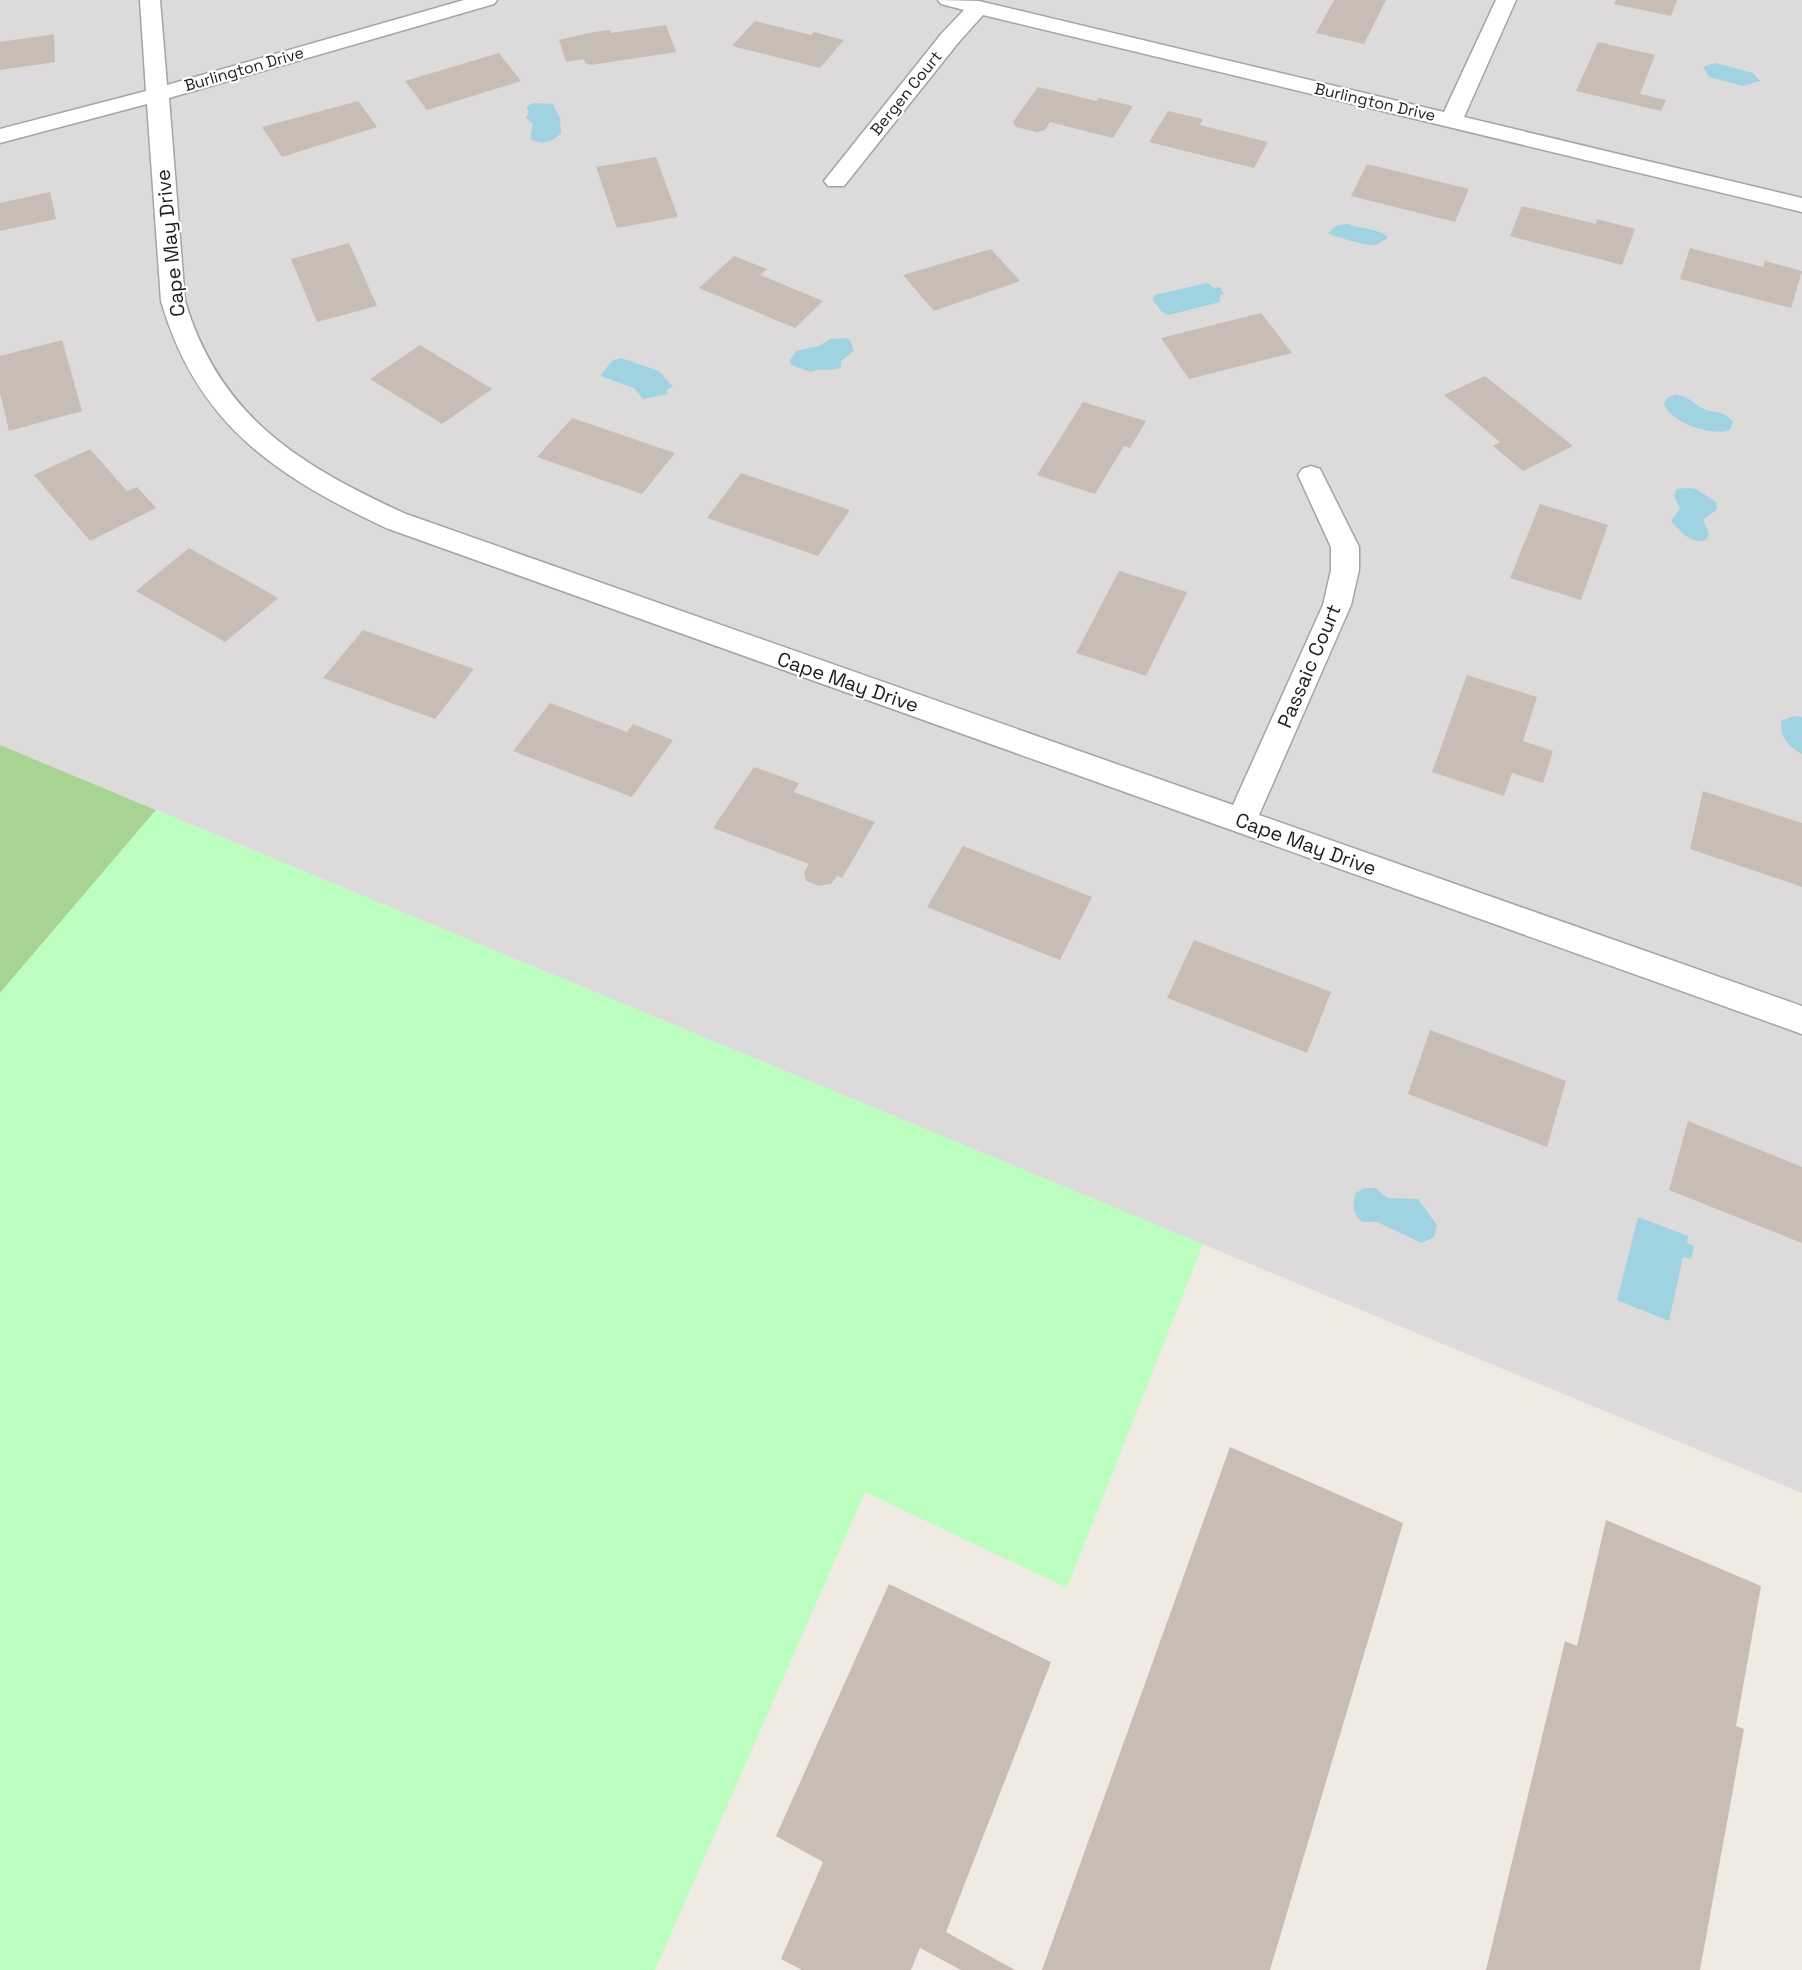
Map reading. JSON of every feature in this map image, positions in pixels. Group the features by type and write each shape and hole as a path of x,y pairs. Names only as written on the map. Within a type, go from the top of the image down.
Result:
{"street":[{"name":"Cape May Drive","path":"150,0 155,95 173,301 179,328 191,355 217,395 266,446 300,472 331,490 396,521 1802,1020"},
{"name":"Burlington Drive","path":"0,136 155,95 487,0"},
{"name":"Burlington Drive","path":"948,0 1802,205"},
{"path":"1452,120 1506,0"},
{"name":"Bergen Court","path":"836,181 950,38 979,7"},
{"name":"Passaic Court","path":"1241,821 1337,605 1345,570 1345,547 1311,475"}],"shaded area":[{"path":"0,0 1802,0 1802,1493 0,745"}],"green space":[{"path":"0,745 156,810 0,993"},
{"path":"156,810 1203,1244 1067,1588 865,1492 655,1970 0,1970 0,993"}],"water":[{"path":"1715,63 1753,73 1760,81 1743,86 1709,77 1703,67"},
{"path":"534,103 553,104 560,118 561,133 550,141 539,142 530,139 533,124 526,118 529,112 526,107"},
{"path":"1348,224 1374,230 1388,237 1379,244 1372,245 1328,233 1337,225"},
{"path":"1207,283 1214,288 1220,287 1224,294 1220,295 1220,302 1169,315 1162,312 1152,299 1155,295"},
{"path":"830,339 850,340 854,351 841,361 841,367 811,372 791,365 790,360 796,351 819,346"},
{"path":"621,358 659,371 673,387 666,390 668,394 643,399 634,388 600,376 612,361"},
{"path":"1680,395 1703,408 1727,416 1733,422 1730,430 1722,432 1703,430 1674,417 1664,404 1667,398"},
{"path":"1677,489 1696,489 1716,502 1717,509 1703,520 1709,534 1706,540 1691,539 1671,521 1680,509 1674,496"},
{"path":"1794,716 1802,717 1802,754 1789,745 1782,732 1781,721"},
{"path":"1364,1188 1375,1188 1388,1198 1418,1199 1437,1225 1434,1237 1422,1243 1377,1222 1362,1222 1356,1215 1354,1205 1356,1193"},
{"path":"1638,1217 1688,1236 1687,1243 1694,1246 1691,1259 1683,1257 1669,1321 1617,1300"}],"building":[{"path":"1334,0 1386,0 1364,44 1316,33"},
{"path":"1616,0 1677,0 1671,16 1614,4"},
{"path":"755,21 811,35 814,32 844,40 820,68 732,46"},
{"path":"666,25 676,52 591,65 585,63 584,59 566,62 559,40 594,32 610,30 611,33"},
{"path":"54,34 55,62 0,70 0,42"},
{"path":"1598,42 1655,55 1640,94 1666,100 1661,111 1576,91"},
{"path":"499,53 521,81 427,110 405,81"},
{"path":"1038,87 1097,101 1099,98 1133,106 1113,138 1050,122 1045,130 1037,132 1016,127 1013,122"},
{"path":"358,101 377,127 282,157 262,127"},
{"path":"1168,111 1203,119 1200,125 1268,142 1254,168 1149,142"},
{"path":"656,157 678,217 617,228 596,167"},
{"path":"1367,164 1469,189 1455,222 1351,196"},
{"path":"50,192 56,219 0,231 0,203"},
{"path":"1522,206 1596,224 1597,219 1635,229 1622,265 1510,236"},
{"path":"349,243 377,306 317,322 291,259"},
{"path":"1690,248 1763,267 1765,261 1802,271 1791,308 1680,279"},
{"path":"991,249 1020,281 934,311 903,275"},
{"path":"734,256 767,269 760,275 823,301 795,328 699,288"},
{"path":"1261,313 1292,353 1189,379 1161,338"},
{"path":"62,340 82,411 9,431 0,393 0,356"},
{"path":"420,345 492,389 442,424 370,379"},
{"path":"1485,376 1573,446 1523,471 1493,446 1500,442 1444,395"},
{"path":"1083,402 1146,421 1130,448 1124,446 1095,494 1037,475"},
{"path":"572,418 675,453 642,494 537,457"},
{"path":"90,449 127,491 137,487 156,508 90,541 34,475"},
{"path":"741,473 850,510 818,556 707,518"},
{"path":"1540,504 1608,525 1581,600 1510,578"},
{"path":"189,548 278,598 225,642 136,591"},
{"path":"1119,571 1187,592 1146,676 1076,653"},
{"path":"363,630 474,669 435,719 323,678"},
{"path":"1467,675 1537,697 1523,741 1553,751 1543,783 1512,773 1504,796 1432,772"},
{"path":"550,703 627,732 633,724 673,740 632,797 513,751"},
{"path":"754,767 799,783 794,792 875,822 842,878 837,876 831,884 820,886 806,881 804,873 809,864 713,828"},
{"path":"1703,791 1802,823 1802,887 1690,849"},
{"path":"963,846 1092,897 1060,960 927,907"},
{"path":"1194,940 1331,992 1307,1053 1167,998"},
{"path":"1430,1030 1566,1081 1547,1147 1408,1094"},
{"path":"1688,1121 1802,1167 1802,1243 1669,1190"},
{"path":"1230,1447 1403,1523 1270,1970 1042,1970"},
{"path":"1606,1520 1761,1586 1736,1726 1744,1729 1700,1970 1486,1970 1565,1641 1577,1646"},
{"path":"889,1584 1051,1662 946,1932 1015,1970 961,1970 920,1948 911,1970 802,1970 781,1959 823,1862 776,1836"}]}
